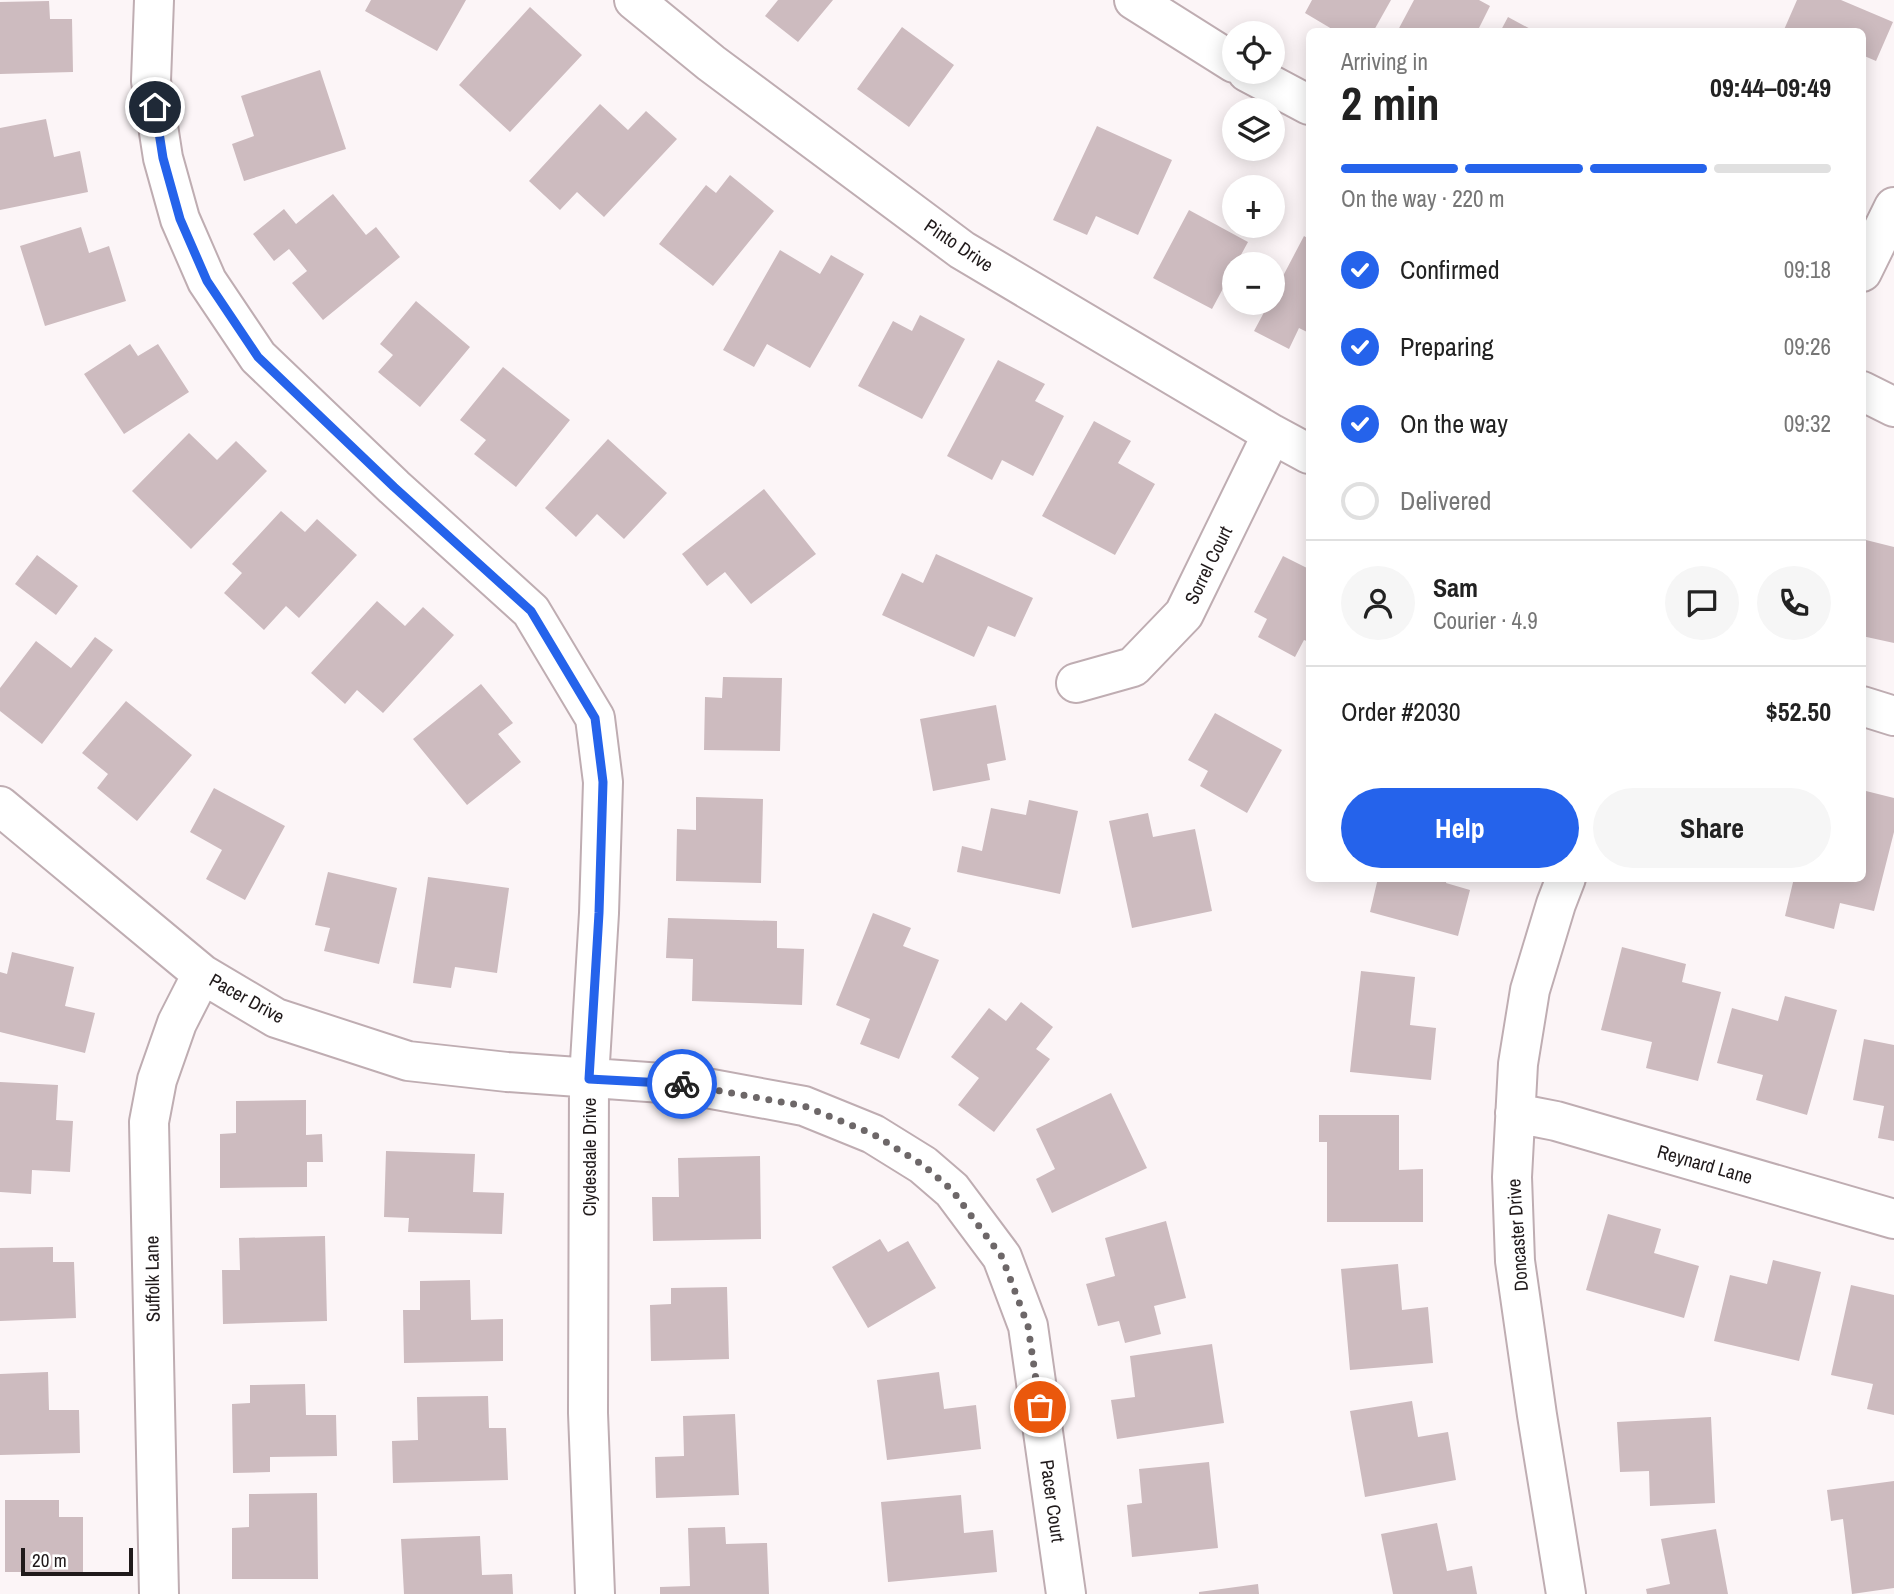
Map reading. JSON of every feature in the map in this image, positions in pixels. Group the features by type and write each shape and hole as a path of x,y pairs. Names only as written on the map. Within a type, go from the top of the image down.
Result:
{"street":[{"name":"Clydesdale Drive","path":"154,0 150,81 163,158 180,219 207,281 258,357 394,487 531,611 595,718 603,782 599,913 589,1079 588,1413 595,1594"},
{"name":"Pinto Drive","path":"634,0 711,63 962,250 1306,452"},
{"path":"1134,0 1222,55"},
{"path":"1270,84 1306,103"},
{"path":"1866,264 1894,207"},
{"path":"1866,393 1894,407"},
{"name":"Sorrel Court","path":"1076,683 1133,667 1184,614 1272,434"},
{"path":"1866,707 1894,716"},
{"name":"Pacer Drive","path":"0,806 202,974 276,1018 408,1061 589,1079"},
{"name":"Doncaster Drive","path":"1564,882 1530,990 1518,1064 1512,1177 1515,1261 1566,1594"},
{"name":"Suffolk Lane","path":"159,1594 149,1122 157,1080 177,1023 202,974"},
{"name":"Pacer Court","path":"589,1079 690,1085 804,1106 873,1134 923,1165 952,1190 1002,1257 1028,1326 1066,1594"},
{"name":"Reynard Lane","path":"1515,1113 1569,1125 1894,1219"}],"building":[{"path":"371,0 466,0 437,51 365,11"},
{"path":"778,0 833,0 798,42 765,16"},
{"path":"1312,0 1391,0 1375,28 1330,28 1305,13"},
{"path":"1414,0 1479,0 1490,6 1479,28 1399,28"},
{"path":"1797,0 1841,0 1893,22 1876,61 1866,57 1866,28 1785,28"},
{"path":"49,1 50,19 72,19 73,72 0,74 0,2"},
{"path":"530,7 582,55 510,132 459,85"},
{"path":"1508,17 1529,28 1502,28"},
{"path":"902,27 954,65 909,127 857,89"},
{"path":"320,70 346,149 244,181 232,144 254,136 241,96"},
{"path":"600,104 628,130 646,111 677,139 604,217 577,192 560,210 529,181"},
{"path":"46,119 54,157 80,151 88,192 0,210 0,128"},
{"path":"1097,126 1172,160 1138,235 1096,216 1087,235 1053,220"},
{"path":"730,175 774,211 713,286 659,244 706,185 716,193"},
{"path":"333,194 366,235 376,227 400,257 323,320 292,283 307,271 289,249 274,261 253,234 284,209 296,224"},
{"path":"1189,210 1222,228 1222,238 1241,238 1248,242 1243,252 1222,252 1222,290 1212,309 1153,278"},
{"path":"81,227 89,253 109,246 126,301 45,326 20,246"},
{"path":"1304,236 1306,332 1299,328 1289,349 1254,331 1263,315 1285,315 1285,272"},
{"path":"780,250 820,274 831,255 864,274 810,368 767,344 754,367 723,350"},
{"path":"416,301 470,347 420,407 378,372 393,355 380,344"},
{"path":"920,315 965,339 922,419 858,386 893,321 912,331"},
{"path":"130,344 138,356 158,344 189,392 124,434 84,374"},
{"path":"998,360 1045,384 1035,401 1064,416 1033,476 1002,460 992,480 947,456"},
{"path":"503,367 570,420 516,487 474,454 486,440 460,420"},
{"path":"1094,421 1131,441 1118,463 1155,484 1115,555 1042,516"},
{"path":"189,433 217,460 236,441 267,471 191,549 132,491"},
{"path":"608,439 667,493 624,539 597,514 576,537 545,508"},
{"path":"764,489 816,554 751,604 725,572 707,586 682,554"},
{"path":"281,511 305,532 317,519 357,555 299,618 286,606 264,630 224,593 242,573 232,564"},
{"path":"1866,540 1894,547 1894,643 1866,637"},
{"path":"936,554 1033,598 1015,637 988,626 974,657 882,615 902,573 923,583"},
{"path":"37,555 78,586 56,615 15,584"},
{"path":"1283,556 1306,568 1306,641 1304,640 1295,657 1258,637 1267,619 1254,612"},
{"path":"377,601 405,626 423,607 454,635 383,713 357,690 345,704 311,673"},
{"path":"95,637 113,650 42,744 0,711 0,688 36,641 71,668"},
{"path":"723,677 782,678 780,751 704,750 705,697 722,698"},
{"path":"481,684 513,723 498,734 521,762 467,805 413,739"},
{"path":"126,701 192,755 137,821 97,788 108,774 82,753"},
{"path":"996,705 1006,760 987,764 990,780 933,791 920,719"},
{"path":"1215,713 1282,750 1247,813 1200,786 1208,771 1188,760"},
{"path":"214,788 285,826 245,900 206,879 222,850 190,832"},
{"path":"1866,791 1894,798 1894,832 1874,911 1840,903 1834,929 1785,916 1793,882 1866,882"},
{"path":"696,797 763,799 761,883 676,881 677,829 696,830"},
{"path":"1029,800 1078,811 1060,894 957,872 962,846 982,851 991,808 1026,815"},
{"path":"1148,813 1153,837 1195,829 1212,911 1132,928 1109,821"},
{"path":"328,872 397,888 379,964 324,951 330,928 315,925"},
{"path":"428,877 509,888 497,973 455,967 451,988 413,983"},
{"path":"1377,882 1446,882 1470,890 1458,936 1370,912"},
{"path":"873,913 911,928 903,946 939,960 899,1059 860,1044 870,1019 836,1005"},
{"path":"668,918 777,921 777,948 804,949 802,1005 692,1001 693,959 666,958"},
{"path":"1622,947 1686,964 1682,982 1721,992 1698,1081 1646,1068 1652,1042 1601,1030"},
{"path":"12,952 74,967 65,1006 95,1013 85,1053 0,1032 0,972 7,974"},
{"path":"1361,971 1415,977 1410,1025 1436,1028 1431,1080 1350,1072"},
{"path":"1785,996 1837,1010 1807,1115 1756,1100 1763,1075 1717,1063 1732,1008 1778,1021"},
{"path":"1021,1002 1053,1027 1036,1049 1050,1059 994,1132 958,1105 979,1078 951,1057 989,1008 1006,1021"},
{"path":"1864,1039 1894,1045 1894,1141 1878,1138 1884,1106 1853,1100"},
{"path":"0,1082 58,1085 56,1120 73,1121 70,1172 32,1170 31,1194 0,1192"},
{"path":"1111,1093 1147,1168 1052,1213 1036,1179 1055,1169 1036,1129"},
{"path":"306,1100 306,1135 322,1134 323,1162 307,1162 307,1187 220,1188 220,1134 236,1133 236,1101"},
{"path":"1319,1115 1399,1115 1399,1170 1423,1169 1423,1222 1327,1222 1327,1142 1319,1142"},
{"path":"386,1151 475,1154 473,1192 504,1193 502,1234 408,1232 409,1218 384,1217"},
{"path":"760,1156 761,1239 653,1241 652,1197 679,1197 678,1158"},
{"path":"1608,1214 1661,1229 1654,1253 1699,1266 1684,1318 1586,1290"},
{"path":"1166,1221 1186,1298 1154,1306 1161,1334 1125,1343 1119,1321 1098,1326 1086,1284 1115,1276 1105,1238"},
{"path":"325,1236 327,1321 223,1324 222,1270 240,1270 239,1238"},
{"path":"880,1239 888,1252 908,1241 936,1288 868,1328 832,1267"},
{"path":"53,1247 53,1262 74,1262 76,1318 0,1321 0,1248"},
{"path":"1773,1260 1821,1272 1799,1361 1714,1341 1730,1275 1767,1284"},
{"path":"1398,1264 1402,1310 1428,1307 1433,1363 1350,1370 1341,1269"},
{"path":"470,1280 471,1320 503,1319 503,1361 404,1363 403,1310 420,1310 420,1281"},
{"path":"1851,1285 1894,1295 1894,1415 1867,1409 1873,1384 1831,1375"},
{"path":"727,1287 729,1359 651,1361 650,1305 671,1304 671,1288"},
{"path":"1212,1344 1224,1423 1117,1439 1111,1400 1135,1397 1130,1356"},
{"path":"48,1372 49,1410 79,1410 80,1453 0,1455 0,1374"},
{"path":"939,1372 944,1409 976,1405 981,1449 887,1460 877,1380"},
{"path":"305,1384 306,1415 336,1415 337,1456 270,1457 270,1472 233,1473 232,1404 250,1403 250,1385"},
{"path":"488,1396 489,1428 506,1428 508,1480 393,1483 392,1441 418,1440 417,1397"},
{"path":"1412,1401 1418,1437 1448,1432 1456,1480 1365,1497 1350,1411"},
{"path":"735,1414 739,1495 656,1498 655,1457 684,1456 683,1416"},
{"path":"1711,1417 1715,1503 1650,1506 1649,1471 1620,1472 1617,1422"},
{"path":"1209,1462 1218,1548 1132,1557 1127,1505 1142,1503 1139,1469"},
{"path":"1894,1481 1894,1588 1852,1594 1843,1519 1831,1521 1827,1490"},
{"path":"317,1493 318,1579 232,1579 232,1528 249,1527 249,1494"},
{"path":"961,1495 964,1533 993,1530 997,1572 888,1582 881,1502"},
{"path":"5,1500 59,1500 59,1517 83,1517 83,1572 5,1572"},
{"path":"1437,1523 1447,1571 1472,1566 1477,1594 1393,1594 1381,1534"},
{"path":"725,1527 726,1544 767,1543 769,1594 660,1594 660,1587 690,1586 688,1528"},
{"path":"1716,1529 1728,1594 1647,1594 1646,1589 1670,1584 1661,1539"},
{"path":"480,1536 482,1575 512,1574 513,1594 404,1594 401,1539"},
{"path":"1258,1584 1259,1594 1199,1594 1199,1592"}],"way so far":[{"path":"682,1084 804,1106 873,1134 923,1165 952,1190 1002,1257 1028,1326 1040,1407"}],"route":[{"path":"155,107 163,158 180,219 207,281 258,357 394,487 531,611 595,718 603,782 599,913 589,1079 682,1084"}]}
